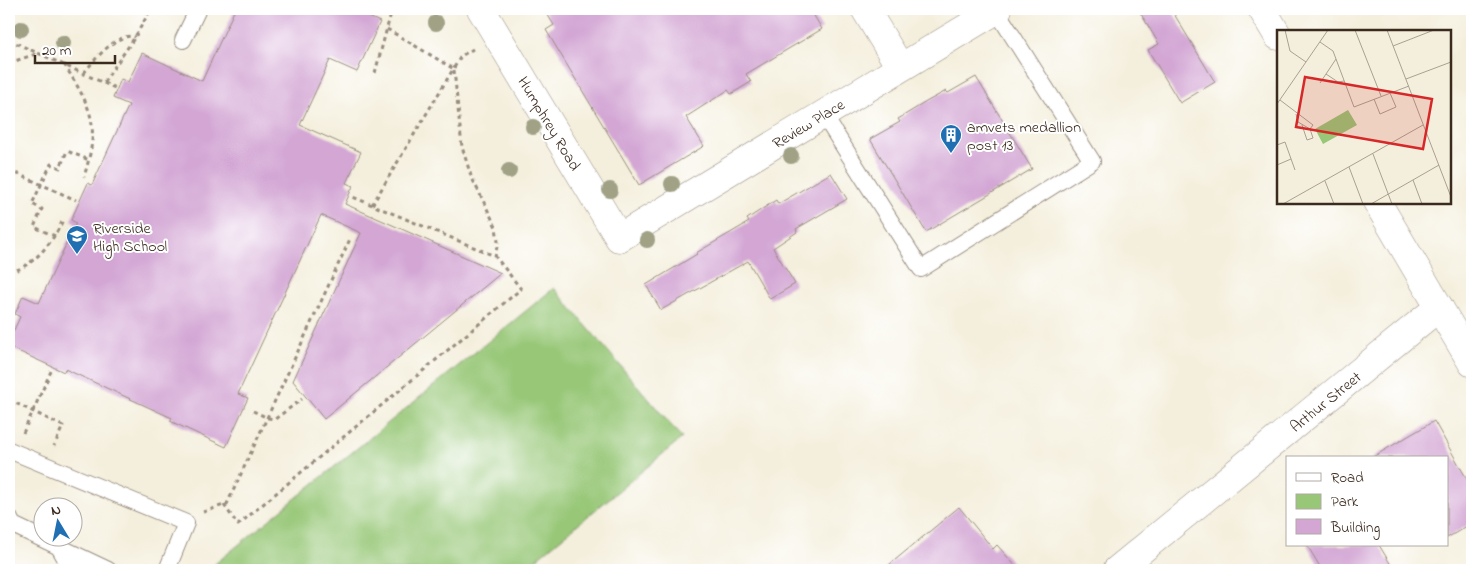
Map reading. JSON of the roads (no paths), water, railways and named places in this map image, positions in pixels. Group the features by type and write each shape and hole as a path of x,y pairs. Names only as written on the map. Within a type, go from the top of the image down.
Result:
{"street":[{"name":"Humphrey Road","path":"481,9 618,238"},
{"path":"865,9 900,68"},
{"name":"Review Place","path":"618,238 997,9"},
{"path":"1262,9 1277,34"},
{"path":"1378,204 1472,363"},
{"name":"Arthur Street","path":"1117,570 1439,307"}],"lane":[{"path":"183,40 198,9"},
{"path":"823,114 921,268 1092,161 997,9"},
{"path":"9,450 186,523 168,570"},
{"path":"9,517 13,525 108,570"},
{"path":"59,547 72,570"}],"place":[{"name":"amvets medallion post 13","path":"951,154"},
{"name":"Riverside High School","path":"77,255"}]}
